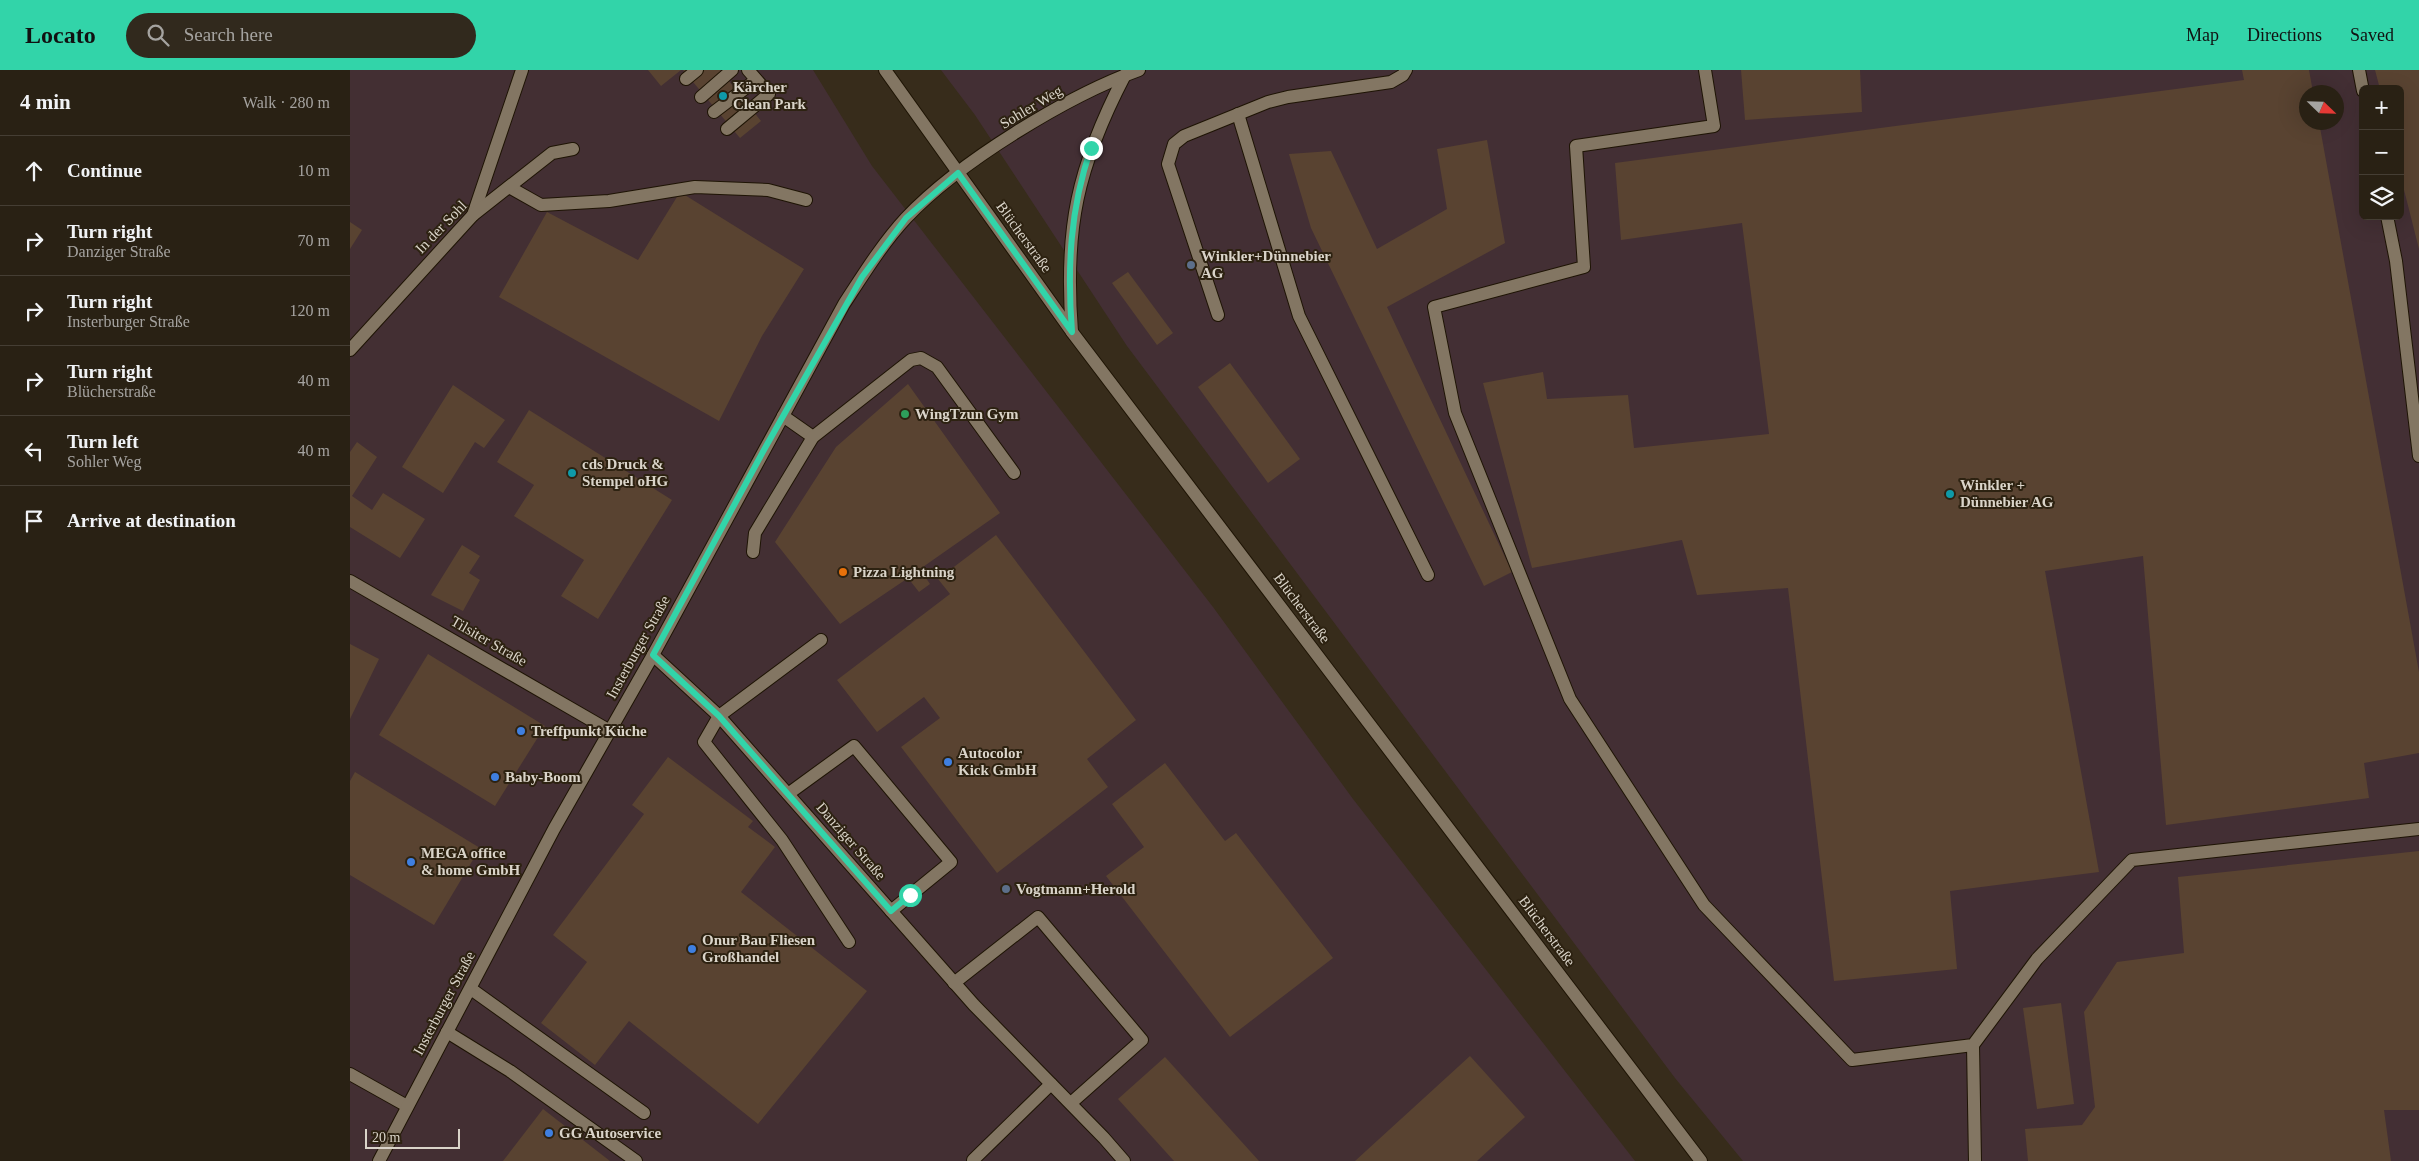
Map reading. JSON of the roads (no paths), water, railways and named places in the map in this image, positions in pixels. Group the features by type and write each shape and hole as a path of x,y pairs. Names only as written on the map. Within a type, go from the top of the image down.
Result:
{"street":[{"path":"473,216 522,70"},
{"path":"686,79 697,70"},
{"path":"701,97 732,70"},
{"name":"Blücherstraße","path":"885,70 1072,332 1701,1161"},
{"name":"Sohler Weg","path":"958,173 1038,120 1098,87 1139,70"},
{"path":"1218,315 1168,164 1174,144 1184,136 1238,114 1288,97 1391,82 1403,76 1406,70"},
{"path":"1705,70 1714,126 1576,146 1584,267 1434,307 1455,413 1570,699 1704,905 1852,1060 1973,1045"},
{"path":"2359,70 2362,85"},
{"path":"714,112 752,75 769,94 728,129"},
{"path":"1072,332 1069,264 1073,218 1078,191 1091,148 1125,75"},
{"path":"1238,114 1299,316 1428,575"},
{"name":"In der Sohl","path":"350,350 473,216 552,153 573,149"},
{"name":"Insterburger Straße","path":"379,1161 471,990 554,829 653,655 844,304 876,257 906,218 958,173"},
{"path":"509,187 541,205 609,201 695,187 768,190 806,200"},
{"path":"2388,220 2396,262 2419,456"},
{"path":"753,552 756,533 814,437 911,360 921,358 937,367 1014,473"},
{"path":"783,416 814,437"},
{"name":"Tilsiter Straße","path":"350,581 610,731"},
{"path":"821,640 719,716 704,742 782,840 850,942"},
{"name":"Danziger Straße","path":"653,655 719,716 954,983 1071,1103 1124,1161"},
{"path":"788,794 854,746 951,862 891,911"},
{"path":"1975,1161 1973,1045 2037,958 2132,860 2419,829"},
{"path":"954,983 1038,917 1142,1040 1071,1103"},
{"path":"471,990 644,1113"},
{"path":"447,1032 510,1071 636,1161"},
{"path":"350,1074 408,1106"},
{"path":"973,1160 1051,1084"}],"place":[{"name":"Kärcher Clean Park","path":"723,96"},
{"name":"Winkler+Dünnebier AG","path":"1191,265"},
{"name":"WingTzun Gym","path":"905,414"},
{"name":"cds Druck & Stempel oHG","path":"572,473"},
{"name":"Winkler + Dünnebier AG","path":"1950,494"},
{"name":"Pizza Lightning","path":"843,572"},
{"name":"Treffpunkt Küche","path":"521,731"},
{"name":"Autocolor Kick GmbH","path":"948,762"},
{"name":"Baby-Boom","path":"495,777"},
{"name":"MEGA office & home GmbH","path":"411,862"},
{"name":"Vogtmann+Herold","path":"1006,889"},
{"name":"Onur Bau Fliesen Großhandel","path":"692,949"},
{"name":"GG Autoservice","path":"549,1133"}]}
